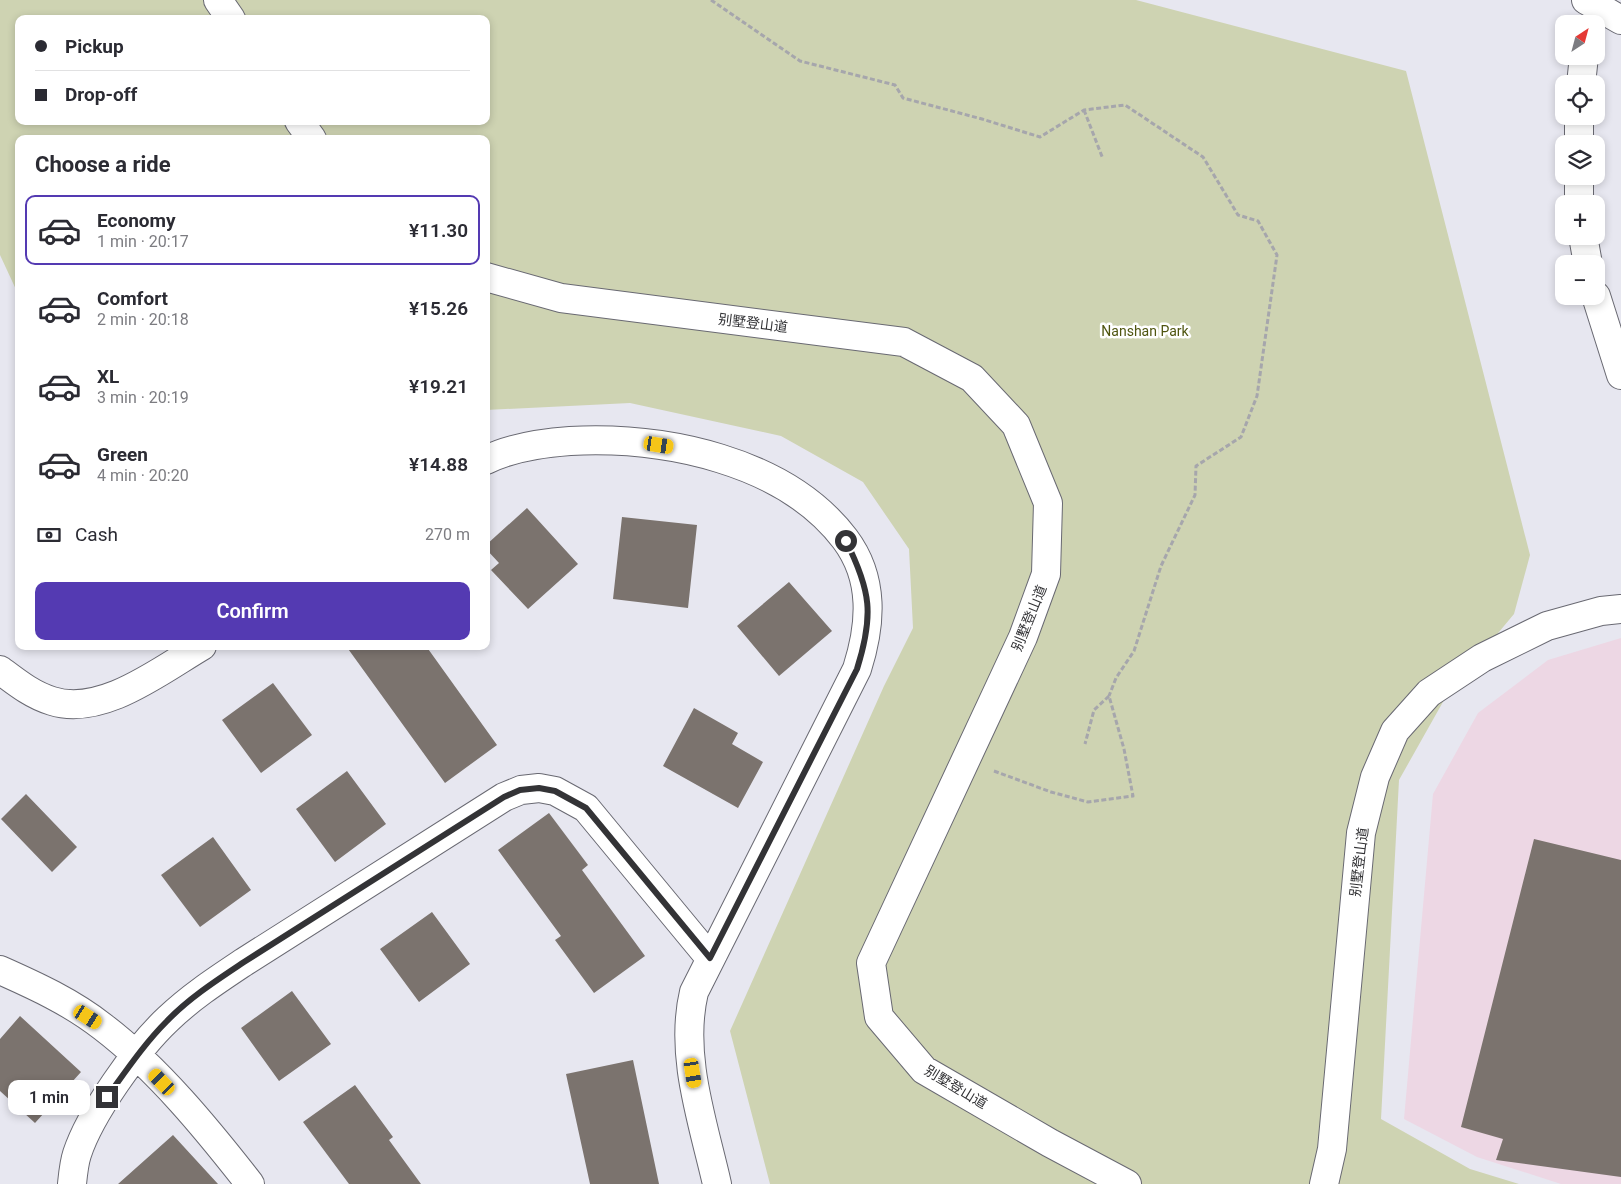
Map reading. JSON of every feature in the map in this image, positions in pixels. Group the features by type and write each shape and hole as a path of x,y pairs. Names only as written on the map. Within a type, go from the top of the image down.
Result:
{"street":[{"path":"218,0 228,15"},
{"path":"1587,8 1621,20"},
{"name":"别墅登山道","path":"490,278 561,298 904,342 972,378 1016,425 1048,503 1046,574 1023,637 871,963 879,1017 924,1070 1050,1143 1127,1184"},
{"path":"1599,305 1621,375"},
{"path":"490,459 524,447 593,440 642,443 708,456 738,465 772,480 804,500 828,519 846,541 859,567 867,591 869,615 865,643 857,669 694,992 690,1011 689,1036 695,1085 717,1184"},
{"name":"别墅登山道","path":"1324,1184 1332,1148 1361,833 1375,777 1395,731 1429,693 1482,658 1547,626 1601,611 1621,609"},
{"path":"0,670 25,689 53,701 74,705 97,702 126,691 195,650"},
{"path":"72,1184 77,1155 88,1128 136,1056 167,1020 203,990 252,956 495,803 520,790 539,788 555,791 586,808 710,958"},
{"path":"0,970 47,990 102,1026 136,1056 186,1108 250,1184"}],"path":[{"path":"711,0 800,61 895,85 903,98 1040,137 1084,110 1124,106 1203,156 1238,215 1258,221 1277,255 1258,396 1242,437 1196,466 1195,494 1161,566 1134,651 1116,678 1109,696 1094,710 1085,744"},
{"path":"1084,110 1103,160"},
{"path":"982,724 995,772 1051,792 1088,802 1132,796 1124,748 1109,696"}],"shaded area":[{"path":"1621,638 1621,1184 1561,1184 1477,1157 1404,1119 1433,794 1478,713 1548,660"}],"green space":[{"name":"Nanshan Park","path":"0,0 1136,0 1406,71 1530,555 1514,614 1448,693 1399,780 1381,1119 1470,1169 1519,1184 770,1184 730,1031 884,686 913,628 909,549 863,482 781,436 630,403 490,410 490,135 15,135 15,287 0,255"}],"building":[{"path":"527,508 578,564 528,609 491,570 499,563 490,553 490,541"},
{"path":"622,517 697,525 688,608 613,599"},
{"path":"789,582 832,631 779,676 737,626"},
{"path":"349,650 429,650 497,745 445,783"},
{"path":"273,683 312,735 261,773 222,720"},
{"path":"694,708 738,733 732,744 763,762 738,808 663,766"},
{"path":"347,771 386,824 335,862 296,809"},
{"path":"26,794 77,847 52,872 1,819"},
{"path":"549,813 588,865 582,870 645,956 594,993 555,940 561,936 498,850"},
{"path":"213,837 251,890 200,927 161,875"},
{"path":"1534,839 1621,860 1621,1177 1496,1160 1503,1139 1461,1127"},
{"path":"432,912 470,964 419,1002 380,949"},
{"path":"292,991 331,1044 279,1081 241,1028"},
{"path":"20,1016 81,1072 35,1123 0,1091 0,1039"},
{"path":"633,1060 659,1184 590,1184 566,1074"},
{"path":"355,1085 393,1137 389,1140 421,1184 349,1184 303,1122"},
{"path":"173,1135 218,1184 118,1184"}],"route":[{"path":"107,1097 136,1056 167,1020 203,990 504,797 520,790 539,788 555,791 586,808 710,958 857,669 865,643 869,615 867,591 859,567 846,541"}]}
